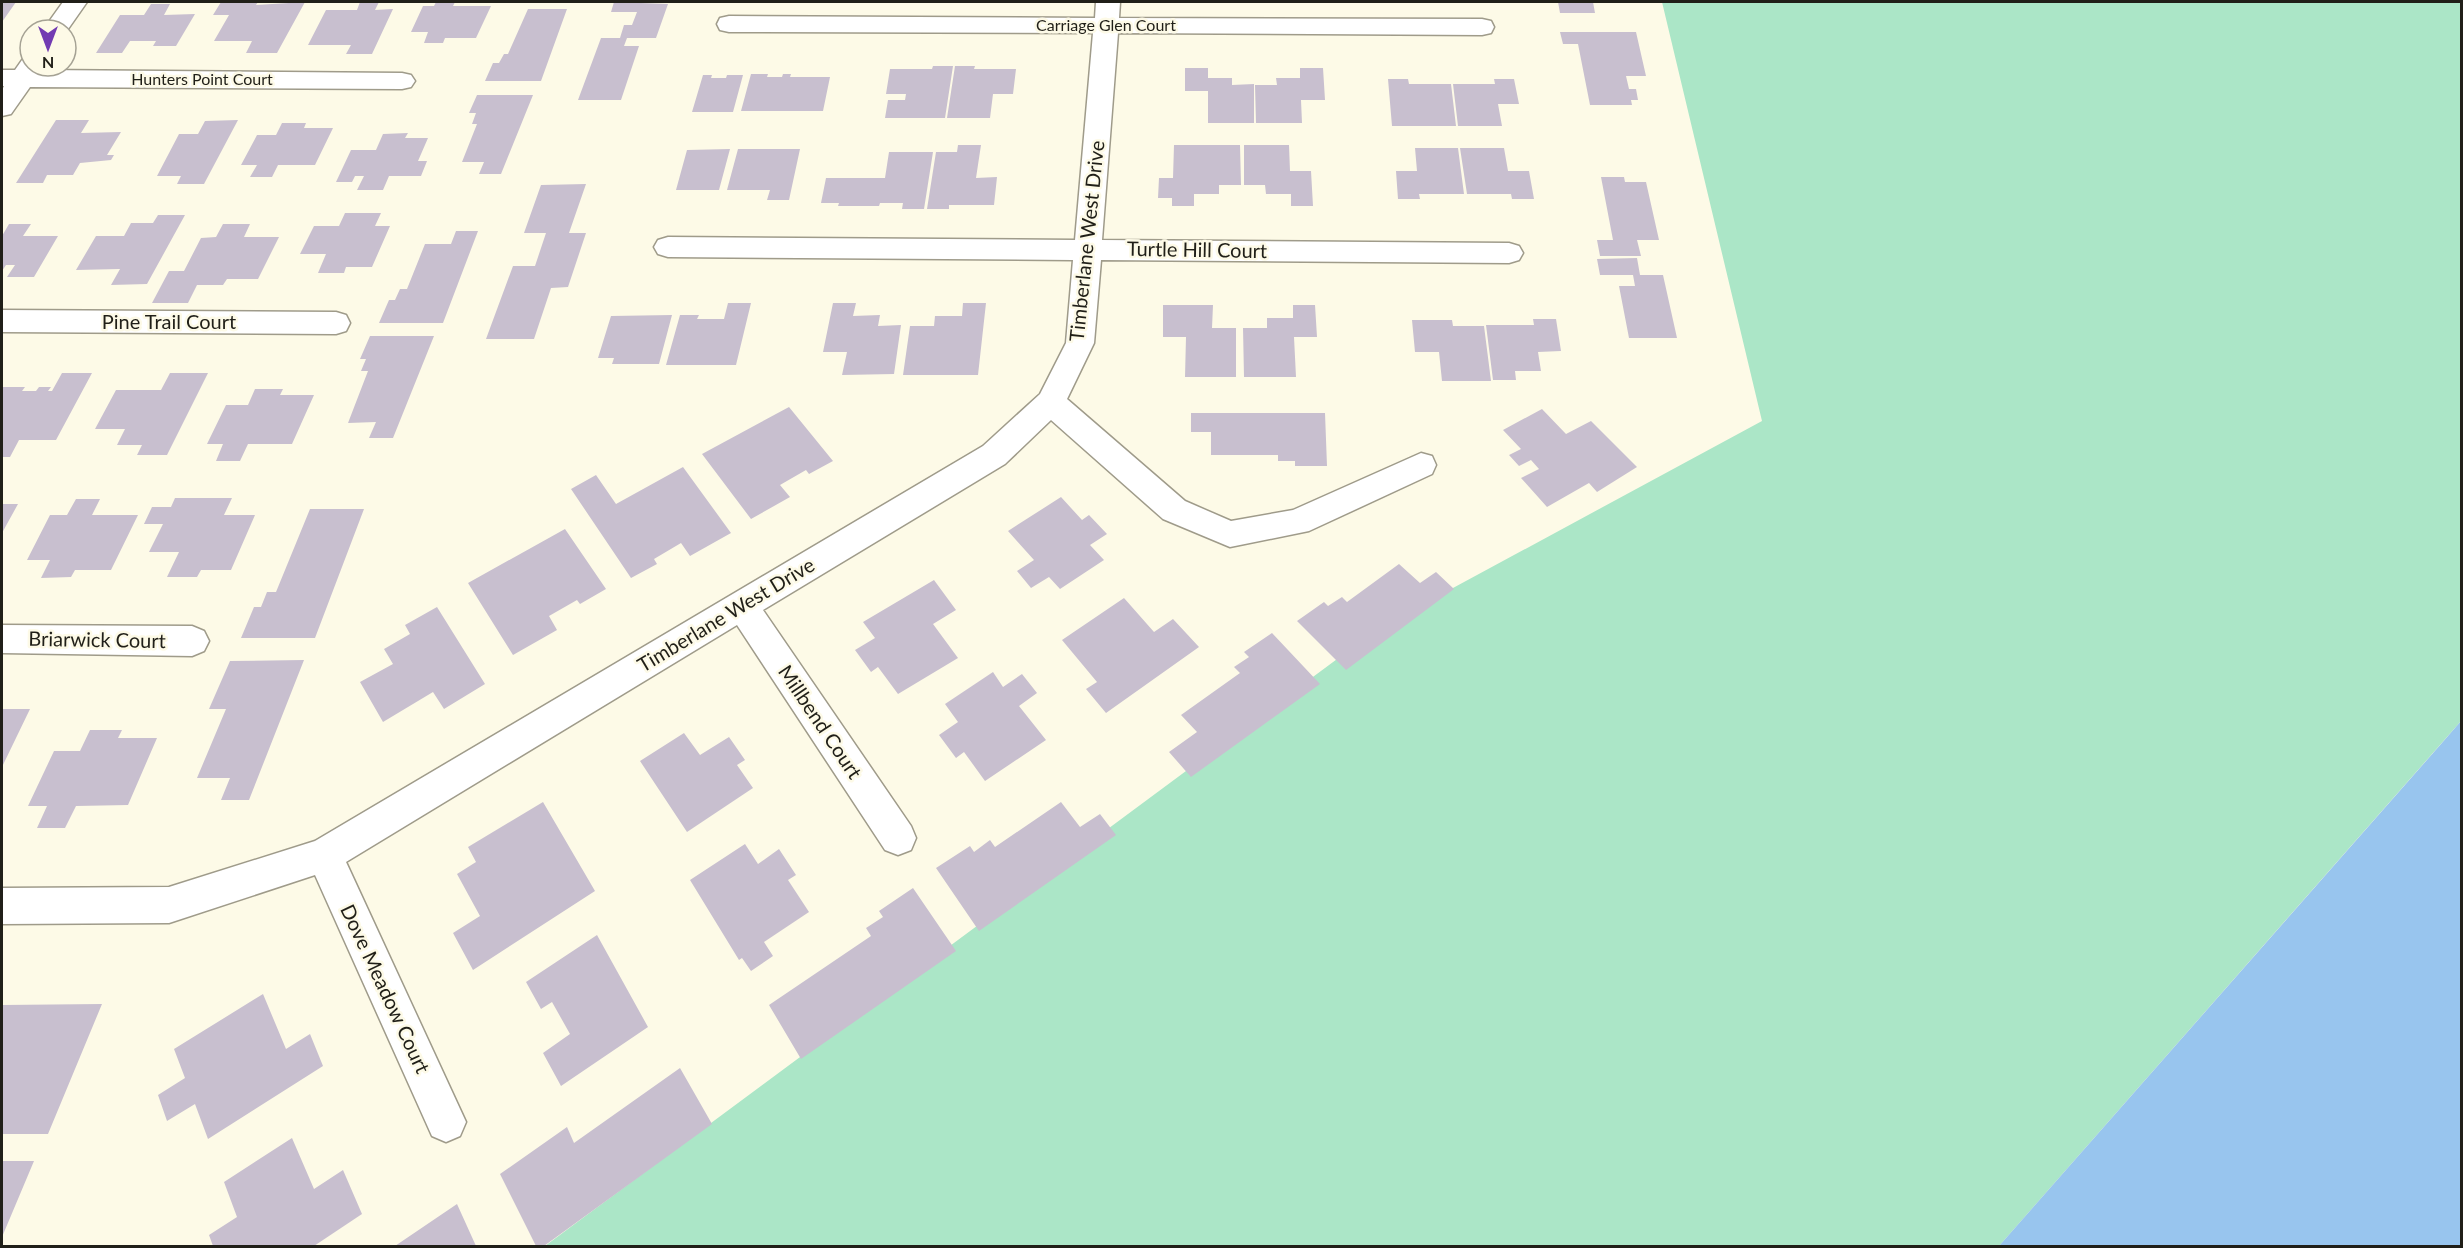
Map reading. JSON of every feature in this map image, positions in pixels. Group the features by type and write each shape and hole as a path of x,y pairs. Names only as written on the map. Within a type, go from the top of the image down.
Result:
{"street":[{"path":"64,18 75,2"},
{"name":"Carriage Glen Court","path":"729,24 1107,13 1482,27"},
{"name":"Timberlane West Drive","path":"2,906 169,905 324,855 993,455 1051,402 1080,343 1107,13"},
{"path":"2,108 18,74"},
{"name":"Hunters Point Court","path":"78,75 402,81"},
{"name":"Turtle Hill Court","path":"668,246 1509,253"},
{"name":"Pine Trail Court","path":"2,321 336,323"},
{"path":"1051,402 1174,510 1230,534 1298,522 1421,465"},
{"name":"Millbend Court","path":"742,605 897,838"},
{"name":"Briarwick Court","path":"2,639 192,641"},
{"name":"Dove Meadow Court","path":"324,855 446,1122"}],"green space":[{"path":"1662,2 2461,2 2461,721 1999,1246 545,1246 1379,628 1762,421"}],"water":[{"path":"2461,721 2461,1246 1999,1246 2441,744"}],"building":[{"path":"2,2 16,2 2,22"},
{"path":"221,2 258,2 256,5 305,2 277,53 246,53 252,41 214,41 229,15 213,15"},
{"path":"360,2 379,2 375,10 393,9 372,54 346,54 351,45 308,45 326,10 357,10"},
{"path":"436,2 455,2 453,6 491,6 476,38 445,38 443,43 424,43 428,32 411,32 423,6 434,6"},
{"path":"614,2 668,4 656,38 627,38 624,46 639,46 621,100 578,100 601,38 620,38 624,25 632,25 637,12 611,12"},
{"path":"1558,2 1593,2 1595,13 1560,13"},
{"path":"151,4 170,4 164,15 195,14 176,46 153,46 156,41 130,41 122,53 96,53 120,15 144,15"},
{"path":"528,9 567,9 541,81 485,81 493,63 499,63 504,54 508,54"},
{"path":"1560,32 1636,32 1646,76 1626,76 1629,89 1636,89 1638,100 1631,100 1632,105 1590,105 1578,44 1563,44"},
{"path":"933,66 953,66 945,118 885,118 888,100 905,100 906,94 886,94 890,69 932,69"},
{"path":"955,66 975,66 974,69 1016,69 1013,94 993,94 990,118 947,118"},
{"path":"1185,68 1208,68 1208,78 1232,78 1232,85 1254,84 1254,123 1208,123 1208,91 1185,91"},
{"path":"1300,68 1323,68 1325,100 1301,100 1302,123 1256,123 1255,85 1277,85 1276,78 1300,78"},
{"path":"751,74 768,74 767,77 782,77 783,74 791,74 790,77 830,77 823,111 741,111"},
{"path":"703,75 712,75 711,78 726,78 727,75 743,75 733,112 692,112"},
{"path":"1388,79 1408,79 1409,84 1451,84 1456,126 1392,126"},
{"path":"1494,79 1514,79 1519,104 1498,104 1502,126 1458,126 1453,84 1495,84"},
{"path":"477,95 533,95 501,174 479,174 484,162 462,162 477,124 472,124 476,113 469,113"},
{"path":"56,120 89,120 81,133 121,132 107,155 114,155 111,160 80,163 73,175 47,175 43,183 16,183"},
{"path":"238,120 204,184 177,184 181,176 157,176 179,134 198,134 205,121"},
{"path":"282,123 306,123 304,128 333,128 315,165 278,165 272,177 250,177 257,165 241,165 257,135 276,135"},
{"path":"408,133 405,138 428,138 418,161 427,161 421,176 389,176 383,190 357,190 364,176 355,176 352,182 336,182 351,150 376,150 383,134"},
{"path":"958,145 981,145 976,178 997,177 994,205 949,205 949,209 927,209 936,152 957,152"},
{"path":"1174,145 1240,145 1241,185 1219,185 1219,194 1194,194 1194,206 1172,206 1172,198 1158,198 1159,178 1173,178"},
{"path":"1244,145 1289,145 1290,171 1311,171 1313,206 1291,206 1291,194 1266,194 1265,185 1244,185"},
{"path":"1415,148 1458,148 1464,194 1419,194 1420,199 1398,199 1396,171 1417,171"},
{"path":"1460,148 1504,148 1508,171 1529,171 1534,199 1512,199 1511,194 1467,194"},
{"path":"730,149 719,190 676,190 687,150"},
{"path":"738,149 800,149 789,200 767,200 770,190 727,190"},
{"path":"889,152 933,152 924,209 902,209 903,203 880,203 879,206 838,206 839,203 821,203 826,178 885,178"},
{"path":"1601,177 1624,177 1625,182 1646,182 1659,240 1637,240 1641,256 1600,256 1597,240 1613,240"},
{"path":"586,184 569,233 586,233 568,287 551,288 534,339 486,339 513,266 535,266 546,233 524,233 541,185"},
{"path":"345,213 381,213 375,226 390,226 372,267 346,267 344,273 318,273 326,254 300,254 314,226 339,226"},
{"path":"158,215 185,215 147,284 111,285 120,269 76,270 96,236 124,236 131,223 153,223"},
{"path":"9,224 31,224 23,236 58,236 34,277 7,277 15,265 6,265 2,271 2,236"},
{"path":"223,224 250,224 244,237 279,237 258,279 227,279 223,285 197,285 188,303 152,303 169,271 184,271 201,238 216,237"},
{"path":"456,231 478,231 443,323 379,323 389,300 395,300 400,289 407,289 425,244 451,244"},
{"path":"1637,258 1640,275 1663,275 1677,338 1629,338 1619,286 1635,286 1633,275 1600,275 1597,259"},
{"path":"728,303 751,303 736,365 666,365 680,315 699,315 697,319 724,319"},
{"path":"833,303 856,303 853,316 880,315 878,326 901,325 894,374 842,375 847,352 823,352"},
{"path":"963,303 986,303 978,375 903,375 910,326 934,326 935,316 962,316"},
{"path":"1163,305 1213,305 1212,328 1236,328 1236,377 1185,377 1186,337 1163,337"},
{"path":"1293,305 1315,305 1317,337 1294,337 1296,377 1244,377 1243,328 1267,328 1267,318 1293,318"},
{"path":"672,315 659,364 612,364 614,358 598,358 611,316"},
{"path":"1533,319 1556,319 1561,351 1538,352 1541,371 1515,371 1516,380 1493,380 1486,325 1534,325"},
{"path":"1412,320 1452,320 1453,326 1484,326 1491,381 1442,381 1439,352 1415,352"},
{"path":"370,336 434,336 393,438 369,438 376,422 348,423 368,371 361,371 366,359 360,359"},
{"path":"62,373 92,373 56,440 19,440 10,457 2,457 2,387 25,387 22,391 36,391 39,387 51,387 48,391 52,391"},
{"path":"170,373 208,373 167,455 137,455 142,445 117,445 125,429 95,429 116,390 161,390"},
{"path":"255,389 283,389 280,395 314,395 292,444 248,444 240,461 216,461 223,444 207,444 226,405 248,405"},
{"path":"789,407 833,461 809,474 806,470 780,485 790,497 751,519 702,454"},
{"path":"1542,409 1566,434 1591,421 1637,467 1597,492 1589,483 1547,507 1521,478 1539,469 1531,460 1519,466 1509,455 1521,449 1503,430"},
{"path":"1191,413 1325,413 1327,466 1295,466 1295,461 1278,461 1278,455 1211,455 1211,432 1191,432"},
{"path":"683,467 731,533 690,556 681,543 654,559 657,564 631,578 571,489 596,475 616,504"},
{"path":"1061,497 1082,520 1089,515 1107,534 1090,545 1104,560 1060,589 1049,577 1031,588 1017,571 1034,560 1008,531"},
{"path":"175,498 232,498 224,515 255,515 231,570 201,570 197,577 167,577 179,552 149,552 163,524 144,524 152,507 171,507"},
{"path":"76,499 100,499 92,515 138,515 111,570 75,570 71,577 41,578 50,560 27,560 50,515 67,515"},
{"path":"2,504 18,504 2,533"},
{"path":"310,509 364,509 315,638 241,638 254,607 261,607 267,592 276,592"},
{"path":"565,529 606,589 580,604 577,600 549,616 557,630 513,655 468,583"},
{"path":"1399,564 1420,583 1436,572 1454,589 1346,670 1297,621 1324,602 1328,606 1342,597 1347,602"},
{"path":"934,580 956,610 933,624 958,658 898,694 878,667 871,672 855,650 875,638 863,622"},
{"path":"1124,598 1154,632 1173,619 1199,647 1106,713 1086,689 1097,682 1062,640"},
{"path":"437,607 485,684 444,709 433,692 383,722 360,682 393,664 384,649 410,634 405,625"},
{"path":"1272,633 1320,684 1191,777 1169,752 1197,732 1181,715 1240,673 1234,667 1249,657 1244,652"},
{"path":"304,660 249,800 221,800 230,778 197,778 226,709 209,709 230,661"},
{"path":"993,672 1003,687 1022,674 1037,693 1019,706 1046,740 985,781 964,752 956,758 939,735 958,722 945,704"},
{"path":"2,709 30,709 2,767"},
{"path":"90,730 122,730 118,738 157,738 128,805 76,806 65,828 37,828 47,806 28,806 54,751 80,751"},
{"path":"684,733 700,755 729,737 745,760 737,765 753,788 687,832 640,761"},
{"path":"543,802 595,891 473,970 453,933 480,916 457,874 476,862 468,847"},
{"path":"1061,802 1080,827 1100,814 1116,835 979,931 936,868 970,846 974,852 990,840 995,847"},
{"path":"745,844 758,864 779,849 796,875 788,880 809,912 764,942 773,956 751,971 742,958 739,960 690,880"},
{"path":"913,888 956,951 801,1059 769,1005 871,936 866,928 883,917 879,911"},
{"path":"597,935 648,1027 561,1086 543,1053 570,1034 552,1002 541,1009 526,982"},
{"path":"263,994 286,1049 310,1034 323,1066 208,1139 195,1104 167,1121 158,1095 185,1078 174,1049"},
{"path":"102,1004 48,1134 2,1134 2,1005"},
{"path":"680,1068 712,1124 544,1246 536,1246 500,1174 567,1127 574,1143"},
{"path":"292,1138 314,1189 343,1170 362,1214 314,1246 213,1246 209,1235 237,1217 224,1182"},
{"path":"2,1161 34,1161 2,1237"},
{"path":"457,1204 476,1246 395,1246"}]}
